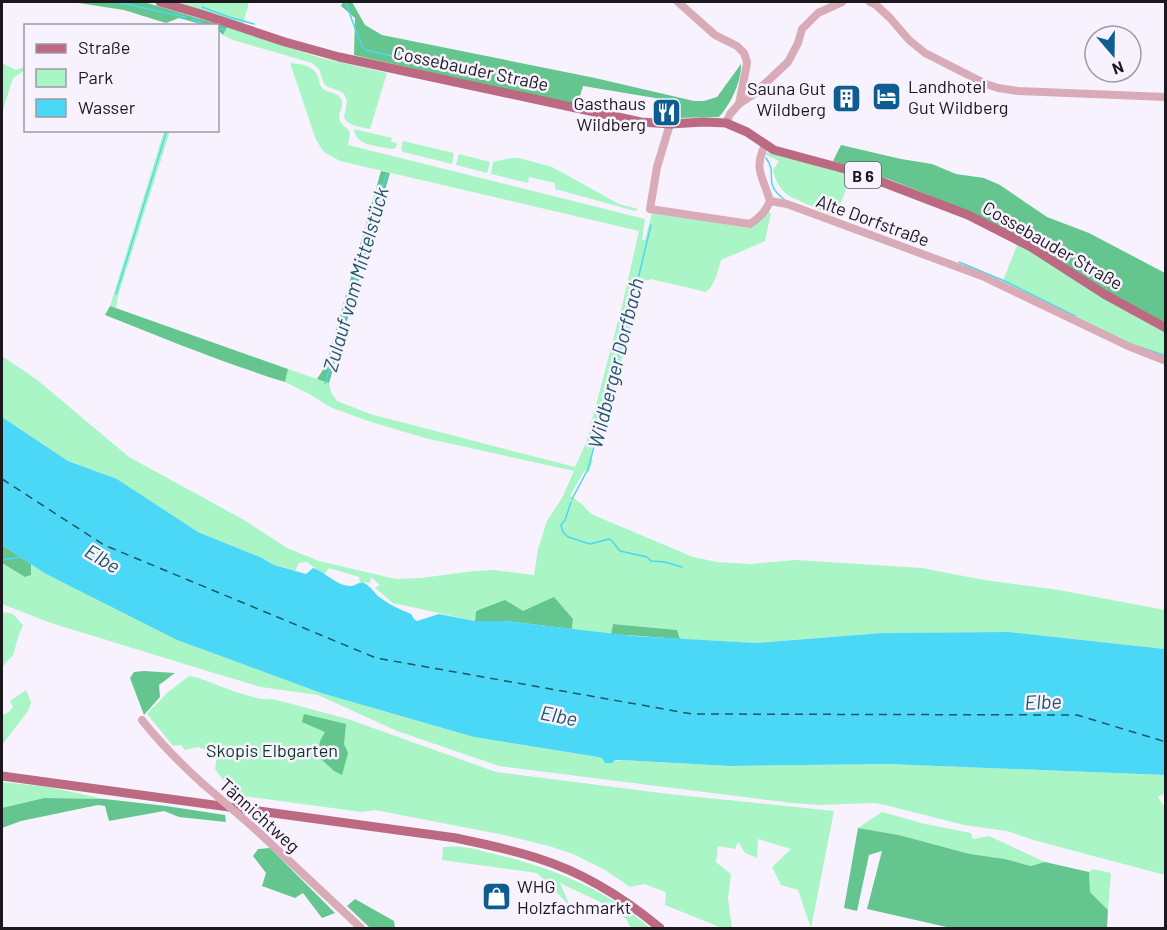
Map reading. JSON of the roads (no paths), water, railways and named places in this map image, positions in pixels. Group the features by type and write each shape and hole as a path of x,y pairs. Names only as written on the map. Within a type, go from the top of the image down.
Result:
{"main road":[{"name":"Cossebauder Straße","path":"160,2 339,57 641,122 726,123 747,132 765,145 783,153 856,172 968,214 1031,247 1104,294 1166,328"},
{"path":"2,776 456,838 498,847 538,858 597,885 638,910 660,928"}],"street":[{"path":"678,2 715,35 732,42 744,53 747,62 739,104"},
{"path":"726,123 739,104 754,94 788,62 802,29 818,13 842,2"},
{"path":"870,2 876,5 915,46 925,53 970,77 998,88 1147,98 1166,97"},
{"path":"669,124 657,167 650,209 750,224 759,219 770,201 759,171 760,154 765,145"},
{"name":"Alte Dorfstraße","path":"770,201 787,204 982,276 1128,346 1166,361"},
{"name":"Tännichtweg","path":"142,720 182,765 254,828 361,928"}],"water":[{"name":"Elbe","path":"2,417 68,461 117,479 198,532 274,565 306,574 313,568 346,585 364,583 382,599 411,614 417,621 439,614 475,621 506,621 633,636 756,643 882,633 1009,632 1165,649 1165,775 888,764 729,766 622,760 605,763 602,758 598,757 474,737 321,693 177,640 46,574 2,545"}],"waterway":[{"path":"104,2 121,3 185,17"},
{"name":"Zulauf vom Mittelstück","path":"346,2 363,48 403,61"},
{"path":"202,7 254,24"},
{"path":"192,19 205,24"},
{"path":"219,28 225,30"},
{"path":"116,294 166,132"},
{"path":"766,158 770,164 774,188 785,200"},
{"name":"Zulauf vom Mittelstück","path":"325,384 386,175"},
{"name":"Wildberger Dorfbach","path":"572,499 588,469 651,225"},
{"path":"959,262 1007,282 1075,316"},
{"path":"1140,347 1166,356"},
{"name":"Wildberger Dorfbach","path":"571,502 561,525 568,537 590,544 609,539 620,551 647,557 651,561 682,567"},
{"path":"2,560 20,557"}],"place":[{"name":"Landhotel Gut Wildberg","path":"887,96"},
{"name":"Sauna Gut Wildberg","path":"847,98"},
{"name":"Gasthaus Wildberg","path":"667,113"},
{"name":"WHG Holzfachmarkt","path":"496,896"}],"park label":[{"name":"Skopis Elbgarten","path":"272,750"}]}
